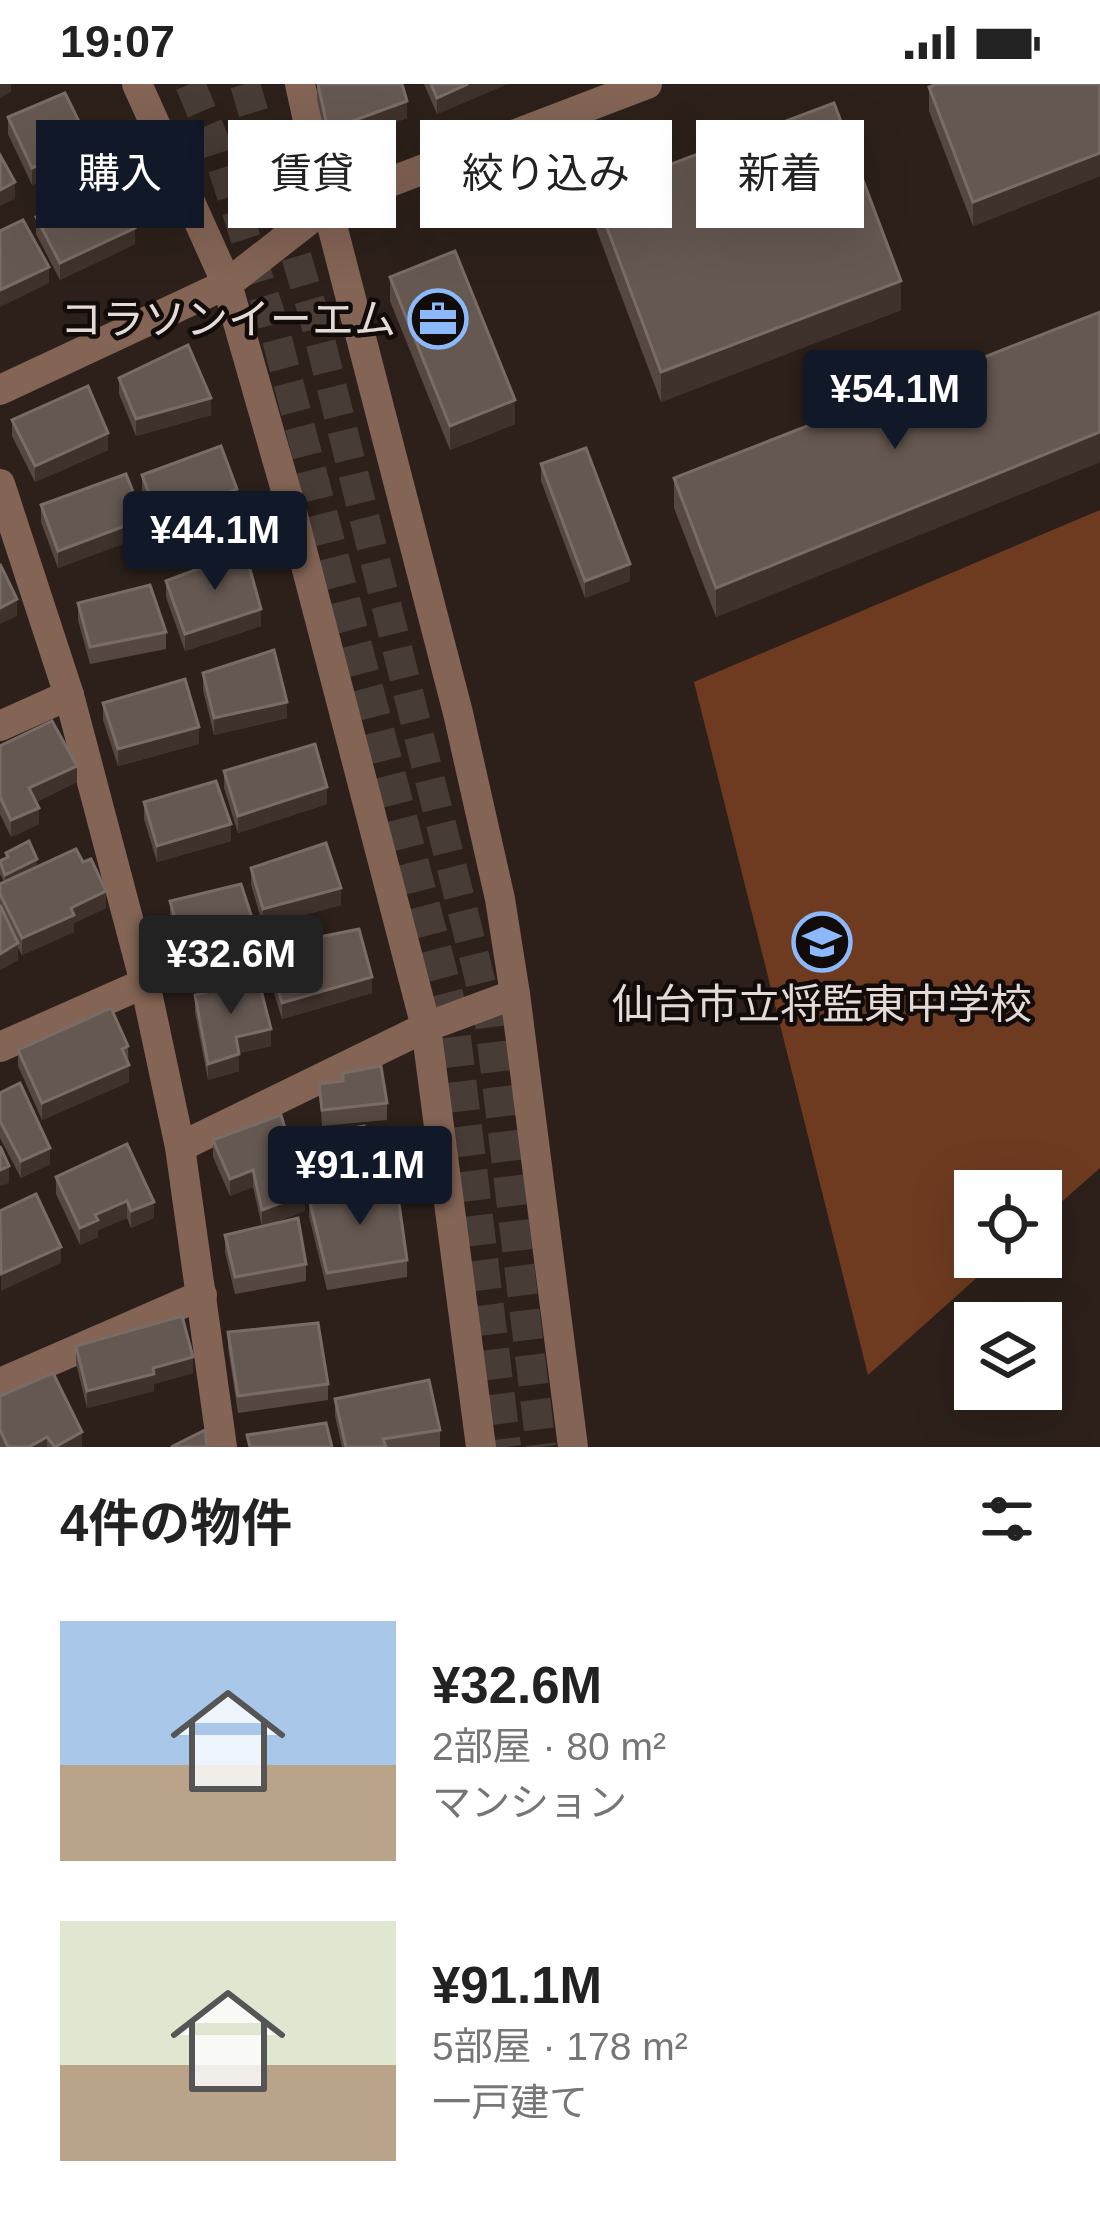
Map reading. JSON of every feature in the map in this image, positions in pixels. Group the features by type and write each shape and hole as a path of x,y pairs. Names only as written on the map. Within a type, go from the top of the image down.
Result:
{"street":[{"path":"137,84 227,284 291,508 425,1027 482,1447"},
{"path":"301,84 309,120"},
{"path":"396,180 647,84"},
{"path":"0,390 227,284 299,228"},
{"path":"333,228 458,713 500,899 573,1447"},
{"path":"0,484 69,694 146,983 180,1147 222,1447"},
{"path":"0,726 69,694"},
{"path":"0,1047 146,983"},
{"path":"180,1147 425,1027 515,994"},
{"path":"0,1383 202,1295"}],"shaded area":[{"path":"1100,510 1100,1168 1062,1201 1062,1170 954,1170 954,1278 977,1278 868,1375 694,682"}],"building":[{"path":"318,84 402,84 407,101 355,120 326,120"},
{"path":"431,84 468,84 437,98"},
{"path":"1100,84 1100,153 973,202 929,87"},
{"path":"65,93 78,120 36,120 36,166 32,168 8,117"},
{"path":"834,103 840,120 789,120"},
{"path":"0,155 15,182 0,190"},
{"path":"696,155 696,228 864,228 864,183 901,281 661,372 607,228 672,228 672,164"},
{"path":"23,220 49,267 0,290 0,231"},
{"path":"42,228 135,228 60,263"},
{"path":"455,251 515,400 450,426 390,277"},
{"path":"1100,312 1100,432 716,588 674,478"},
{"path":"188,345 211,398 136,419 119,378"},
{"path":"88,386 108,433 35,466 12,420"},
{"path":"221,446 237,489 158,518 142,475"},
{"path":"586,448 630,564 585,581 541,464"},
{"path":"126,474 144,519 58,551 41,505"},
{"path":"245,551 261,609 185,634 166,581"},
{"path":"0,564 17,599 0,608"},
{"path":"150,585 166,632 90,647 78,603"},
{"path":"274,650 287,702 214,718 203,673"},
{"path":"185,679 199,727 118,749 103,703"},
{"path":"52,721 77,766 29,788 39,808 11,820 0,797 0,746"},
{"path":"315,744 327,787 238,816 224,771"},
{"path":"216,781 231,824 157,846 144,802"},
{"path":"29,841 37,859 5,875 0,861"},
{"path":"326,843 341,888 263,909 251,868"},
{"path":"76,849 83,862 91,859 106,891 71,908 74,915 22,938 0,894 0,884"},
{"path":"241,884 253,921 181,940 170,901"},
{"path":"0,905 18,943 0,954"},
{"path":"359,929 372,977 282,1003 265,948"},
{"path":"258,978 271,1029 236,1037 239,1054 208,1064 195,995"},
{"path":"111,1008 128,1046 122,1049 129,1065 42,1103 18,1050"},
{"path":"381,1066 387,1103 322,1110 319,1084 343,1081 343,1073"},
{"path":"20,1083 50,1148 21,1161 0,1121 0,1093"},
{"path":"281,1115 305,1194 262,1210 253,1170 230,1179 213,1140"},
{"path":"364,1126 369,1155 309,1166 304,1137"},
{"path":"127,1144 154,1202 131,1211 127,1201 95,1215 98,1220 80,1228 56,1177"},
{"path":"0,1146 9,1166 0,1170"},
{"path":"396,1182 407,1260 327,1273 309,1199"},
{"path":"36,1194 61,1247 1,1274 0,1211"},
{"path":"298,1218 306,1264 235,1277 225,1235"},
{"path":"182,1316 193,1357 153,1368 154,1374 87,1391 76,1346"},
{"path":"318,1323 328,1384 238,1396 228,1332"},
{"path":"53,1373 82,1432 55,1447 47,1437 29,1447 8,1447 0,1430 0,1396"},
{"path":"429,1380 440,1430 383,1439 386,1447 346,1447 335,1399"},
{"path":"326,1423 332,1447 250,1447 247,1435"},
{"path":"205,1430 207,1447 171,1447"}],"tunnel":[{"path":"190,84 215,143 273,324 453,1013 506,1447"},
{"path":"245,84 314,316 489,1016 541,1447"}],"place":[{"name":"コラソンイーエム","path":"438,319"},
{"name":"仙台市立将監東中学校","path":"822,942"}]}
